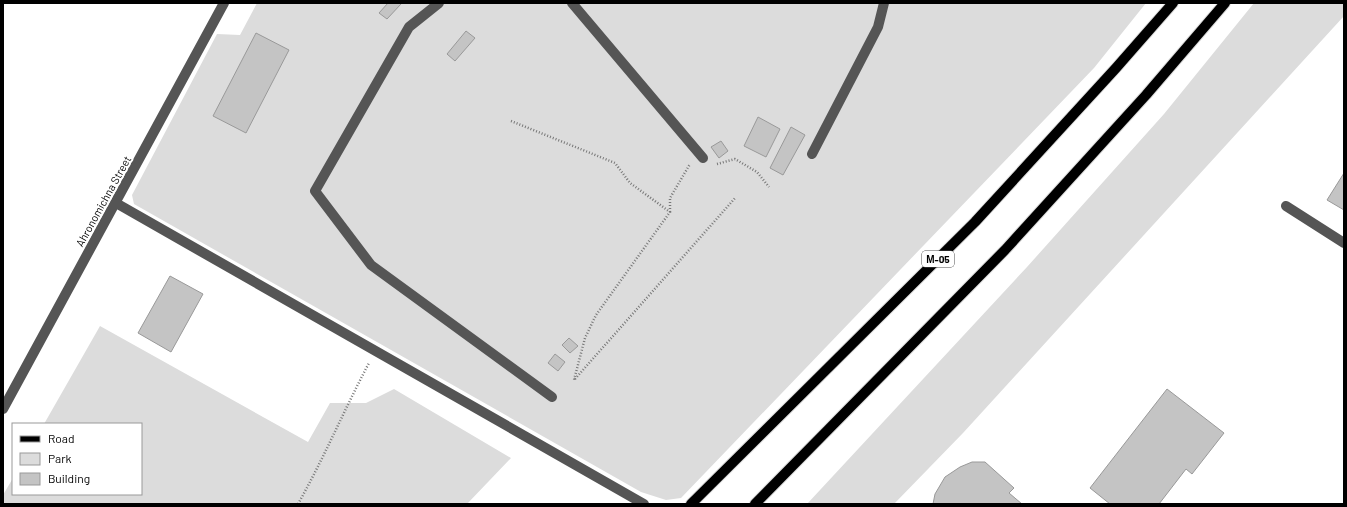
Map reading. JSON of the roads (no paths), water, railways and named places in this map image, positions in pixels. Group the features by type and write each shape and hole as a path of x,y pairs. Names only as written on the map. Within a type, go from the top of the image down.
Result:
{"main road":[{"name":"М-05","path":"692,504 975,222 1116,68 1173,3"},
{"path":"755,504 1005,250 1146,95 1225,3"}],"street":[{"name":"Ahronomichna Street","path":"3,409 224,3"},
{"path":"439,3 409,28 315,191 371,266 552,397"},
{"path":"572,3 700,156"},
{"path":"812,154 878,27 884,3"},
{"path":"116,203 644,504"},
{"path":"1286,206 1344,243"}]}
